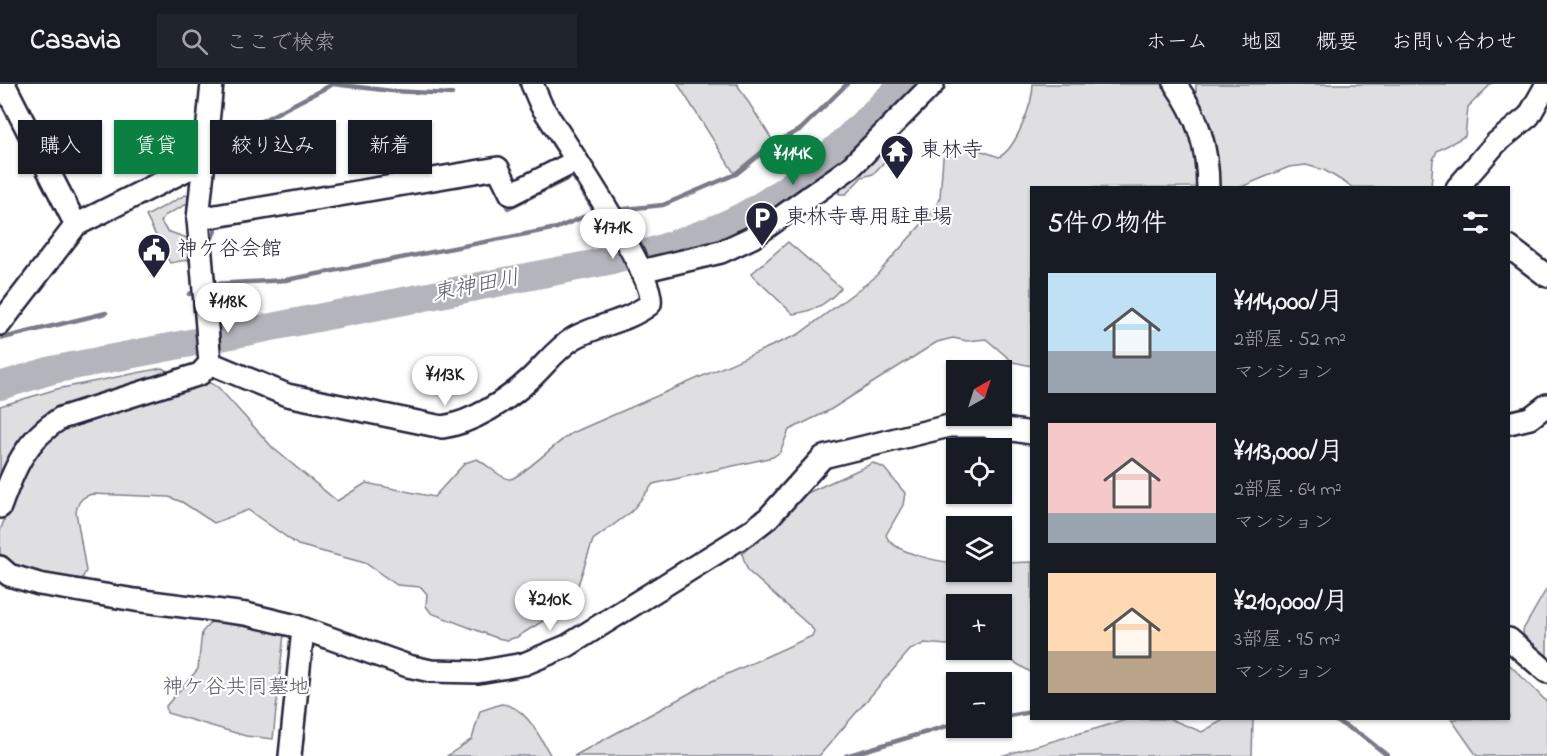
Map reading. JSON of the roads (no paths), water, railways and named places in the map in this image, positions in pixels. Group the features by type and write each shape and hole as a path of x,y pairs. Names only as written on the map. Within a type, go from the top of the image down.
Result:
{"street":[{"path":"4,84 76,225"},
{"path":"0,507 18,461 26,448 48,426 61,418 200,374 210,359 198,219 202,162 212,84"},
{"path":"210,359 287,395 442,428 452,426 508,397 531,379 558,350 576,338 645,308 652,297 640,270 620,233 541,105 532,84"},
{"path":"640,270 721,252 753,237 851,166 933,84"},
{"path":"1174,84 1201,131 1208,169 1208,186"},
{"path":"1459,186 1496,143 1529,116 1546,84"},
{"path":"198,219 498,168 511,194 576,161"},
{"path":"0,324 76,225 202,162"},
{"path":"1510,248 1547,276"},
{"path":"1510,423 1530,418 1547,405"},
{"path":"0,567 9,575 39,584 135,600 246,614 303,629 386,659 431,670 478,672 524,664 567,646 750,532 768,518 823,457 949,426 985,426 1030,433"},
{"path":"290,756 303,629"},
{"path":"1510,640 1547,672"}],"waterway":[{"path":"263,120 333,84 392,91 452,94"},
{"path":"616,210 663,205 736,174 773,144 801,129 847,84"},
{"name":"東神田川","path":"0,386 52,370 644,254 731,222 779,194 802,178 844,142 903,84"},
{"path":"213,284 286,280 557,228 595,212 573,176 508,208 503,198"},
{"path":"208,239 212,238 217,226 221,225"},
{"path":"189,294 194,293 189,242 192,242"},
{"path":"3,338 106,313"},
{"path":"1012,715 1030,712"},
{"path":"1335,720 1363,736 1388,756"},
{"path":"846,756 946,726"}],"place":[{"name":"東林寺","path":"897,180"},
{"name":"東林寺専用駐車場","path":"762,247"},
{"name":"神ケ谷会館","path":"154,279"}],"park label":[{"name":"神ケ谷共同墓地","path":"236,688"}]}
